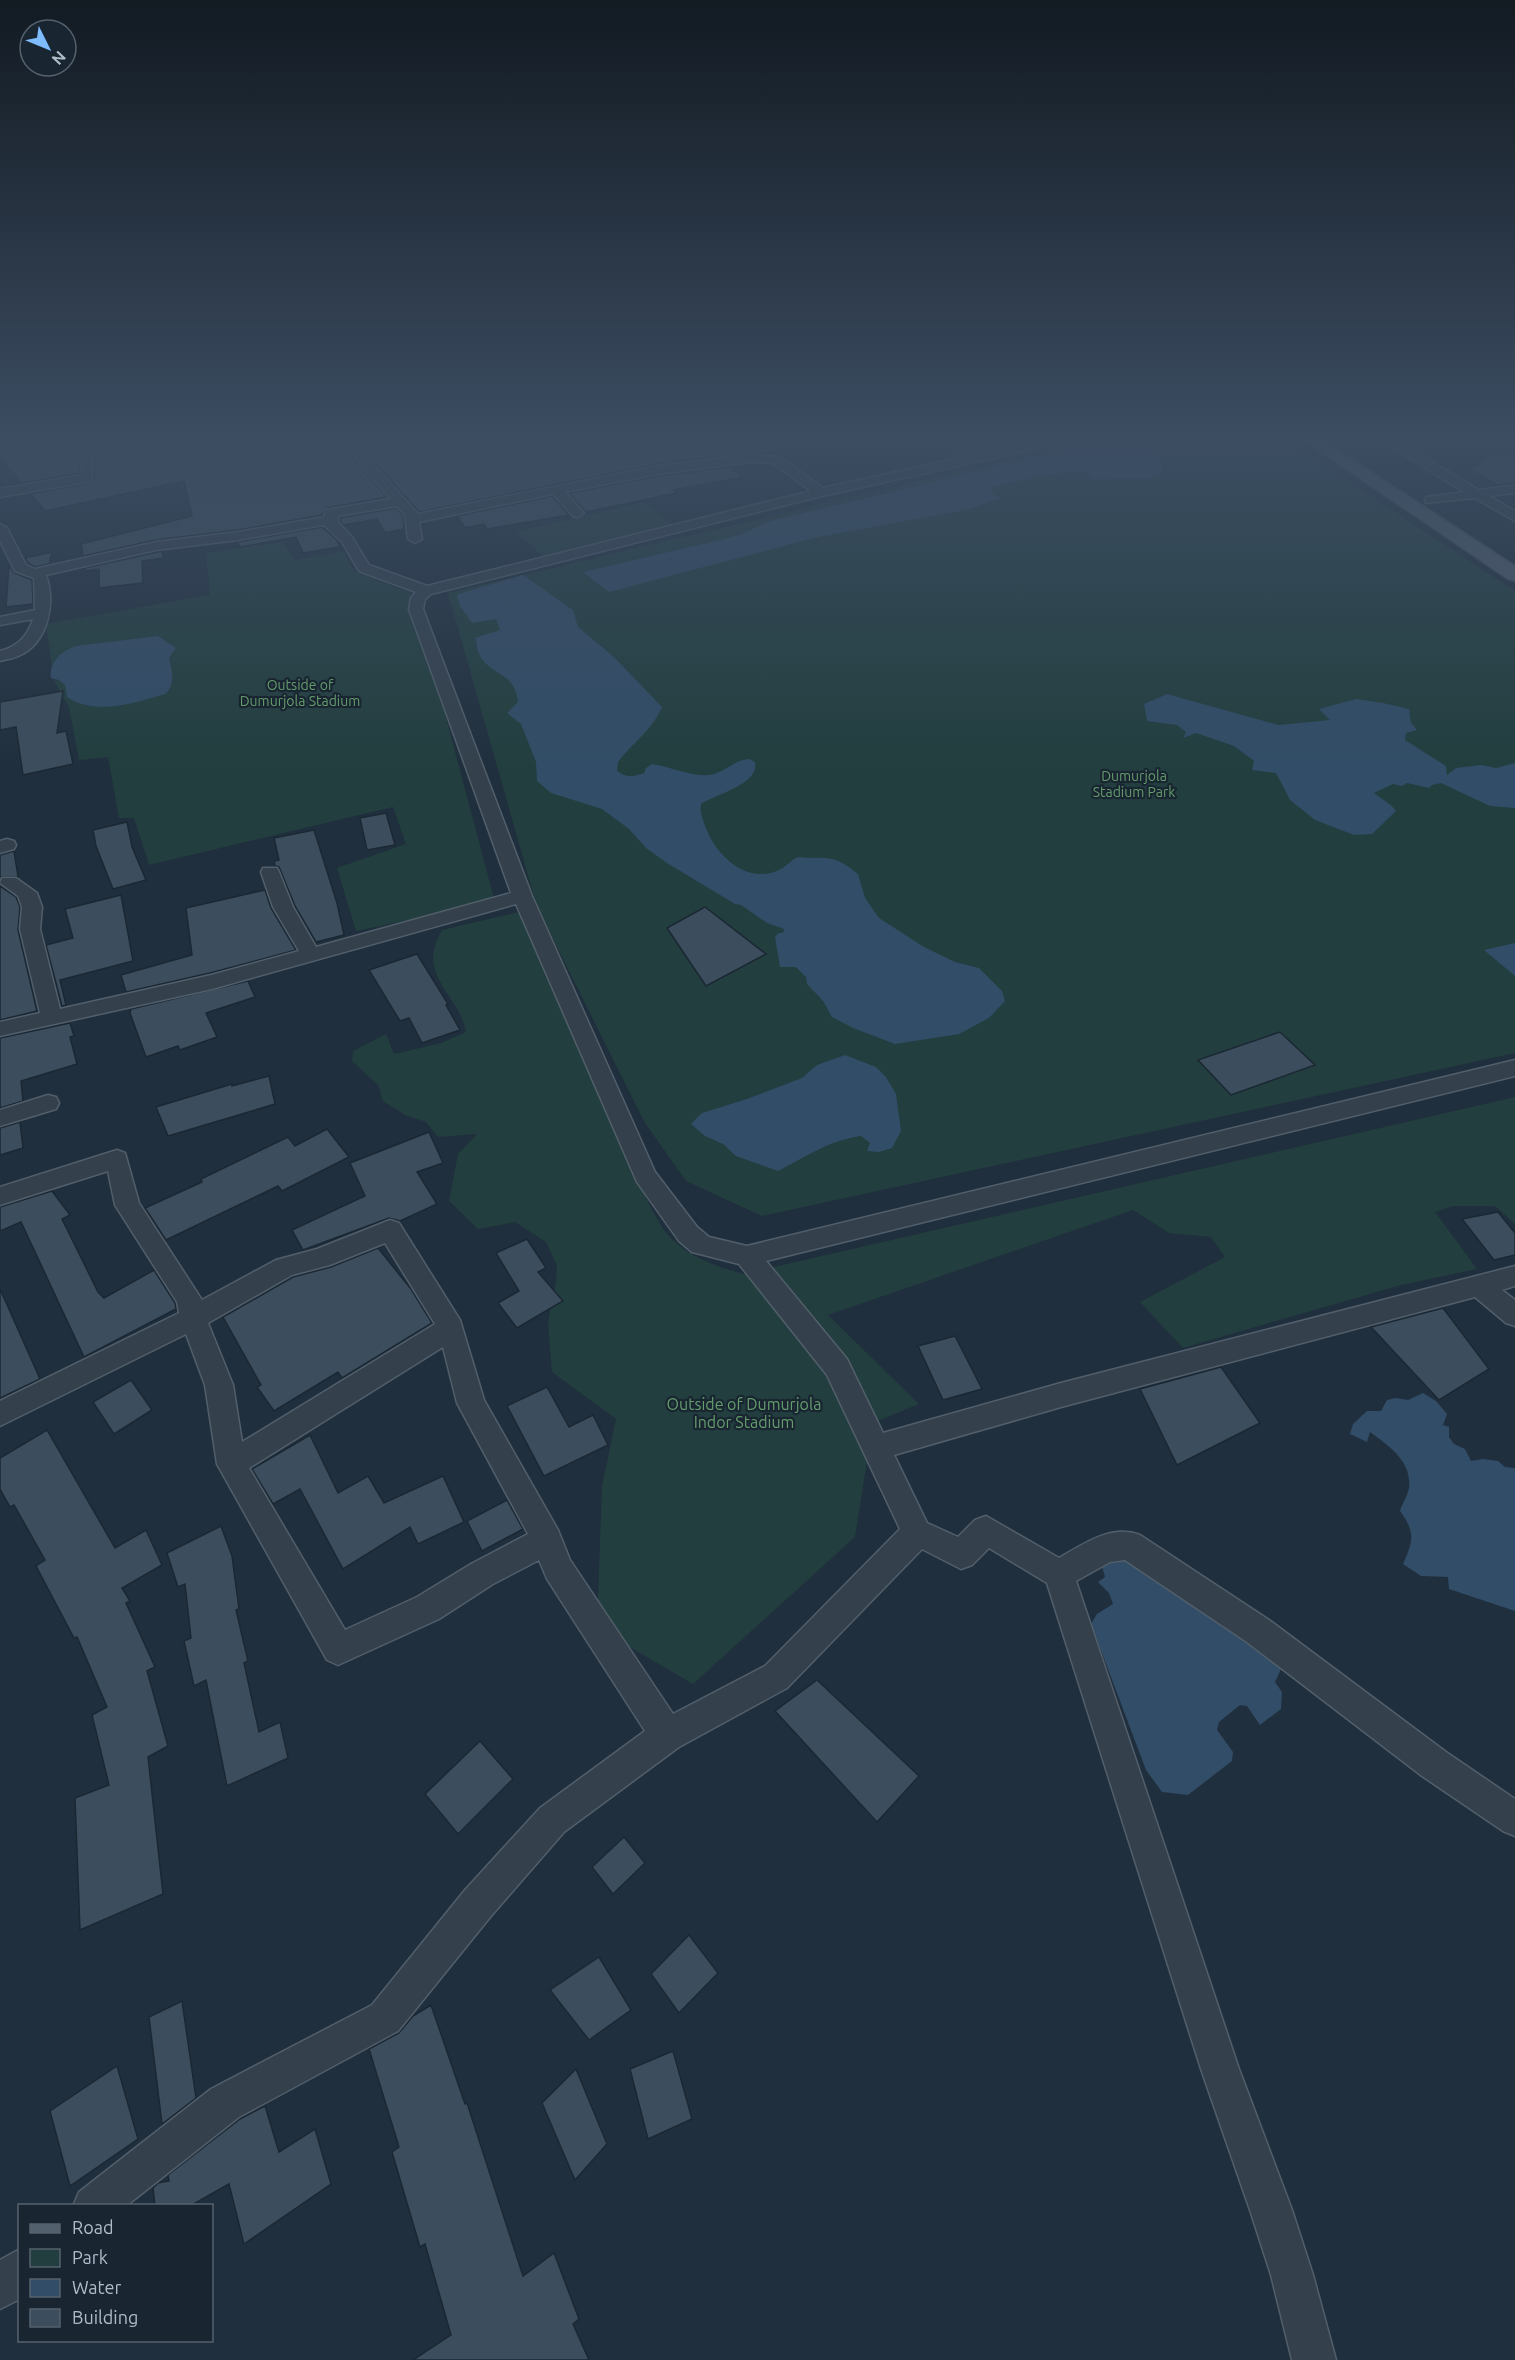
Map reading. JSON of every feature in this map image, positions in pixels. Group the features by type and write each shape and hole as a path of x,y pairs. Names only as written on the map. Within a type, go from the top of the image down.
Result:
{"main road":[{"path":"1476,549 1515,575"}],"street":[{"path":"0,670 6,656 26,646 40,624 42,613 43,585 40,576 20,568 11,549"},
{"path":"33,574 142,549"},
{"path":"354,549 364,568 426,591"},
{"path":"593,549 426,591 418,597 416,609 522,896 645,1176 688,1234 701,1245 747,1256 1515,1068"},
{"path":"0,621 42,613"},
{"path":"270,872 283,907 311,955"},
{"path":"9,882 27,893 32,907 30,929 51,1016"},
{"path":"0,1029 212,982 522,896"},
{"path":"0,1118 48,1103"},
{"path":"0,1196 117,1159 127,1205 189,1300 193,1318 219,1385 231,1464 338,1649 428,1608 482,1574 547,1540"},
{"path":"0,1414 193,1318 285,1267 321,1258 390,1230 451,1328 471,1403 547,1540 558,1569 667,1735"},
{"path":"747,1256 837,1367 917,1533 934,1539 961,1555 986,1530 1059,1574 1220,2069 1274,2221 1314,2360"},
{"path":"876,1448 1061,1395 1515,1276"},
{"path":"1479,1286 1515,1315"},
{"path":"231,1464 451,1328"},
{"path":"94,2204 225,2103 386,2018 478,1903 552,1820 667,1735 776,1677 917,1533"},
{"path":"1059,1574 1106,1548 1129,1545 1258,1631 1426,1758 1515,1820"},
{"path":"0,2288 18,2272"}],"green space":[{"name":"Outside of Dumurjola Stadium","path":"233,549 287,549 295,560 344,552 354,571 413,594 495,902 356,931 337,868 406,844 393,807 149,865 134,818 119,818 108,757 79,760 69,707 54,681 46,624 210,595 206,553"},
{"path":"535,549 573,549 550,555 542,555"},
{"name":"Dumurjola Stadium Park","path":"633,549 1451,549 1515,591 1515,1053 762,1216 686,1181 645,1123 544,921 533,893 448,593"},
{"name":"Outside of Dumurjola Indor Stadium","path":"519,912 648,1202 660,1224 676,1243 693,1255 733,1271 743,1274 1515,1097 1515,1224 1495,1206 1453,1206 1435,1212 1477,1269 1401,1285 1183,1348 1140,1302 1225,1257 1211,1237 1169,1233 1133,1210 828,1315 919,1404 873,1423 855,1537 693,1684 597,1628 602,1486 616,1419 552,1372 548,1323 557,1266 546,1242 515,1222 478,1229 449,1201 458,1154 477,1134 438,1137 426,1122 405,1115 383,1101 378,1085 352,1061 353,1051 386,1034 394,1054 441,1043 466,1032 462,1018 441,983 433,960 435,946 442,930"}],"water":[{"path":"681,549 772,549 609,592 583,572"},
{"path":"523,575 573,610 578,627 614,657 662,707 647,730 618,762 617,771 627,776 636,775 644,773 646,768 652,764 695,774 712,775 745,759 755,762 755,770 744,782 701,804 702,817 711,839 731,863 759,874 779,870 798,857 829,858 840,862 858,874 865,898 879,918 924,947 955,962 979,968 1002,991 1005,1001 989,1018 959,1034 895,1044 853,1028 832,1017 823,1001 807,984 806,977 796,967 780,967 775,937 783,933 784,929 767,923 741,905 735,904 667,863 646,848 629,829 602,809 551,793 537,781 536,762 521,724 507,713 518,702 516,692 508,679 485,663 480,656 475,638 500,630 496,619 472,623 460,606 457,597 458,594"},
{"path":"158,636 176,648 169,658 172,682 165,694 128,704 90,706 67,697 65,685 51,678 52,667 57,658 76,646"},
{"path":"1167,694 1278,725 1330,720 1319,709 1356,699 1409,709 1411,723 1417,730 1406,733 1405,740 1446,766 1447,775 1456,768 1481,765 1496,768 1515,763 1515,808 1490,806 1441,783 1429,788 1407,783 1402,786 1393,784 1374,793 1396,811 1372,834 1354,835 1315,820 1290,800 1276,773 1252,770 1254,761 1234,746 1196,733 1183,738 1186,732 1177,725 1147,721 1144,704"},
{"path":"1515,943 1515,976 1484,950"},
{"path":"845,1055 876,1067 886,1077 896,1094 901,1131 892,1148 879,1152 867,1151 870,1143 861,1136 849,1138 818,1150 778,1171 736,1156 723,1144 705,1136 691,1124 702,1113 802,1078 817,1065"},
{"path":"1423,1393 1436,1401 1447,1414 1443,1425 1449,1427 1449,1437 1454,1444 1465,1449 1471,1461 1483,1459 1498,1461 1505,1467 1515,1468 1515,1611 1449,1589 1448,1577 1421,1576 1403,1564 1411,1543 1409,1525 1400,1511 1409,1488 1407,1470 1398,1455 1370,1432 1367,1442 1350,1434 1353,1424 1367,1411 1381,1411 1387,1400 1395,1398 1408,1400"},
{"path":"1100,1559 1135,1560 1273,1660 1281,1669 1275,1682 1282,1692 1281,1709 1260,1725 1247,1706 1240,1705 1219,1722 1217,1730 1233,1752 1232,1761 1188,1795 1162,1792 1146,1770 1091,1624 1097,1614 1113,1604 1109,1593 1098,1582 1105,1577"}],"building":[{"path":"82,549 114,549 83,556"},
{"path":"301,549 327,549 303,553"},
{"path":"162,551 164,558 142,561 143,583 99,588 99,569 86,571 85,568"},
{"path":"52,552 49,564 35,567 25,558"},
{"path":"9,565 14,573 32,580 33,604 6,607"},
{"path":"63,691 57,733 66,731 73,764 23,775 16,727 0,730 0,702"},
{"path":"386,813 395,845 367,850 360,818"},
{"path":"127,822 132,847 146,880 113,889 96,846 93,830"},
{"path":"314,830 337,903 344,935 316,942 295,906 279,867 275,866 274,861 279,860 274,838"},
{"path":"14,851 18,877 0,877 0,855"},
{"path":"0,886 16,897 20,907 18,930 37,1011 0,1020"},
{"path":"265,890 271,908 296,950 126,992 121,975 192,955 186,908"},
{"path":"121,895 133,961 60,980 66,1005 62,1006 46,945 73,938 65,909"},
{"path":"705,907 766,954 706,986 667,928"},
{"path":"417,954 448,1004 446,1005 460,1030 422,1043 409,1018 400,1021 369,970"},
{"path":"248,981 255,997 206,1013 217,1037 180,1050 178,1046 146,1057 130,1013 131,1009"},
{"path":"70,1023 74,1036 70,1037 77,1064 21,1081 23,1101 0,1108 0,1038"},
{"path":"1280,1032 1315,1065 1231,1095 1198,1060"},
{"path":"269,1076 275,1104 168,1136 156,1107 232,1084 232,1086"},
{"path":"20,1122 23,1148 0,1155 0,1128"},
{"path":"327,1129 349,1157 282,1191 278,1186 166,1240 145,1208 202,1182 201,1179 288,1137 295,1146"},
{"path":"429,1132 443,1163 417,1172 437,1204 400,1221 389,1218 303,1250 292,1230 365,1196 350,1163"},
{"path":"52,1191 70,1215 62,1219 98,1292 104,1298 154,1270 175,1303 176,1309 84,1357 21,1222 0,1231 0,1207"},
{"path":"1498,1212 1515,1233 1515,1255 1494,1260 1462,1219"},
{"path":"527,1239 546,1268 538,1272 563,1301 517,1328 498,1303 519,1291 496,1253"},
{"path":"378,1248 411,1289 432,1323 342,1378 338,1372 274,1411 257,1387 261,1385 223,1317 293,1277 331,1267"},
{"path":"0,1289 40,1379 0,1398"},
{"path":"1443,1308 1489,1369 1439,1400 1371,1327"},
{"path":"955,1336 982,1389 943,1400 918,1346"},
{"path":"1221,1367 1260,1423 1177,1465 1140,1389"},
{"path":"131,1380 152,1410 114,1434 93,1402"},
{"path":"547,1387 569,1427 593,1415 608,1445 544,1476 507,1406"},
{"path":"47,1430 115,1548 146,1530 162,1565 122,1588 130,1601 126,1603 155,1667 147,1671 168,1746 148,1757 163,1894 80,1930 75,1798 109,1785 92,1715 107,1707 77,1637 74,1638 36,1566 45,1560 14,1505 10,1507 0,1489 0,1458"},
{"path":"310,1435 338,1493 368,1476 384,1503 443,1476 464,1522 418,1544 410,1527 343,1569 300,1489 273,1504 252,1469"},
{"path":"507,1500 523,1529 482,1551 467,1521"},
{"path":"221,1526 232,1556 239,1609 236,1610 248,1661 244,1663 259,1732 280,1722 288,1758 227,1786 206,1680 194,1686 184,1641 191,1638 185,1584 178,1587 167,1553"},
{"path":"817,1680 919,1776 877,1822 775,1711"},
{"path":"480,1741 513,1779 458,1834 425,1794"},
{"path":"624,1837 645,1863 613,1894 592,1867"},
{"path":"689,1935 718,1973 679,2013 651,1974"},
{"path":"599,1957 631,2010 589,2040 550,1990"},
{"path":"182,2001 196,2098 162,2124 149,2017"},
{"path":"431,2005 465,2104 467,2103 523,2276 554,2253 579,2319 573,2324 589,2360 413,2360 451,2335 425,2244 420,2247 392,2152 399,2147 369,2049 399,2033 413,2016"},
{"path":"673,2051 692,2119 648,2139 630,2069"},
{"path":"117,2066 138,2139 70,2186 50,2111"},
{"path":"576,2069 607,2144 575,2180 542,2103"},
{"path":"265,2106 279,2152 315,2129 331,2184 244,2244 229,2184 194,2204 155,2204 153,2188 158,2183 169,2181 168,2175 240,2119"}]}
